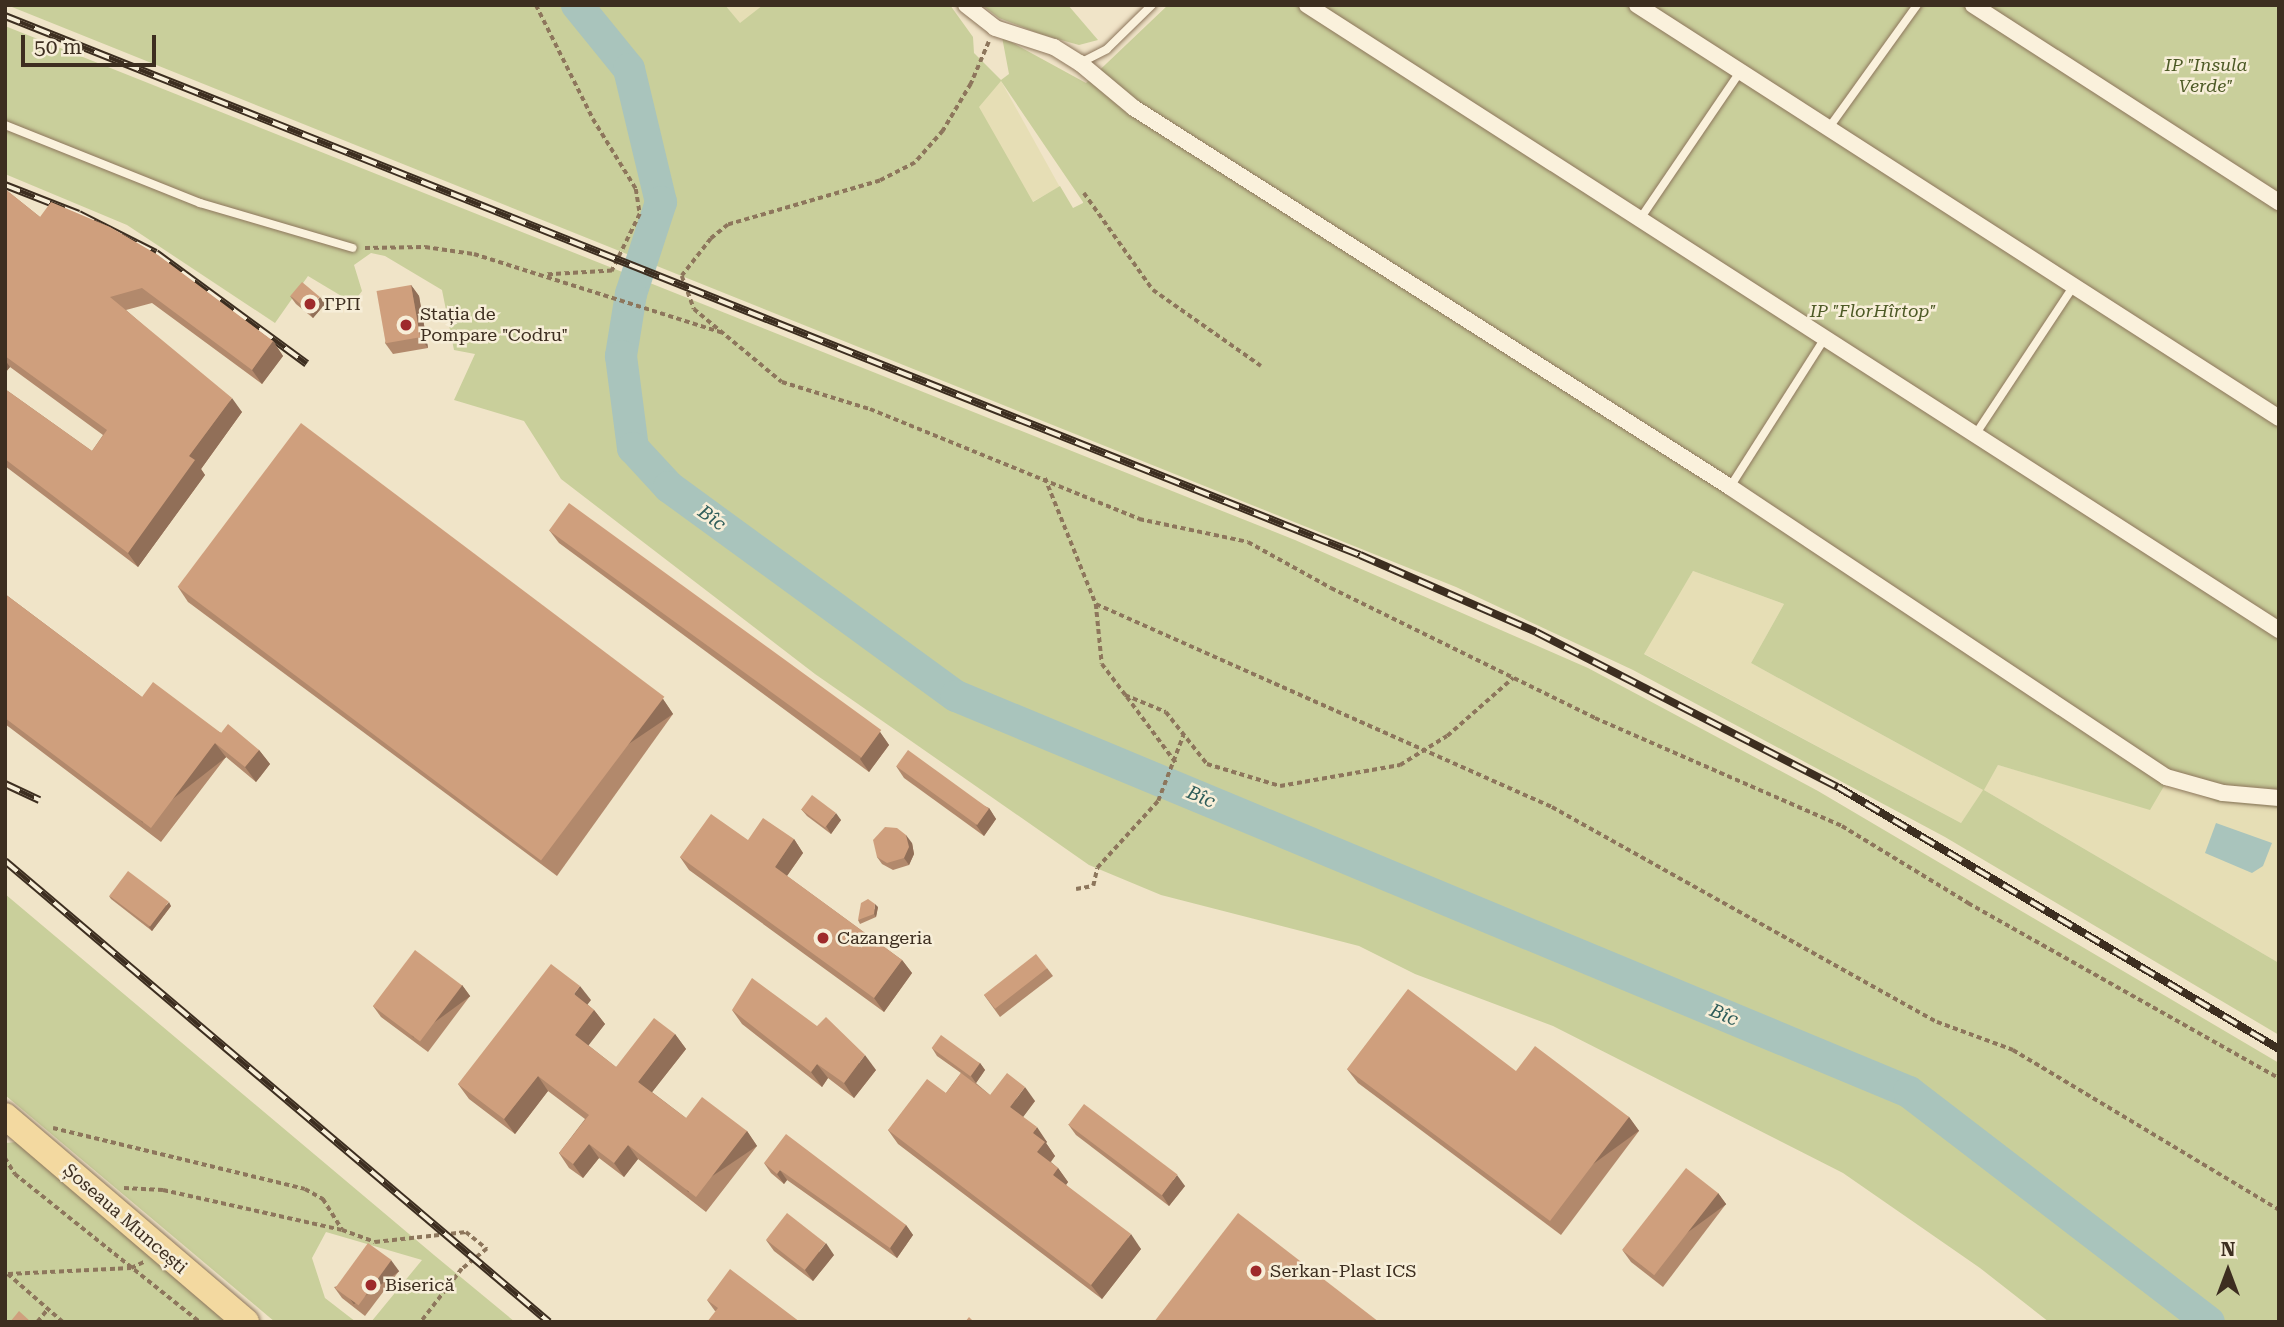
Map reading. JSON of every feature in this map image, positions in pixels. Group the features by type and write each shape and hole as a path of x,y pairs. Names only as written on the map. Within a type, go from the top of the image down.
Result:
{"main road":[{"name":"Șoseaua Muncești","path":"8,1123 246,1322"}],"street":[{"path":"966,5 995,28 1054,47 1080,62 1144,115 1730,487 2166,777 2223,793 2279,798"},
{"path":"1307,5 2279,630"},
{"path":"1637,5 2279,418"},
{"path":"1973,5 2279,202"}],"lane":[{"path":"1080,62 1107,49 1152,5"},
{"path":"1828,129 1917,5"},
{"path":"1640,219 1740,72"},
{"path":"5,125 200,203 353,248"},
{"path":"1975,435 2073,287"},
{"path":"1730,487 1825,338"}],"path":[{"path":"536,5 593,119 636,189 640,214 612,271 542,275"},
{"path":"995,28 971,84 943,131 915,163 880,181 729,225 694,256 682,276 684,290 694,309 782,382 870,409 1045,478 1139,519 1248,542 1513,677 1842,826 1968,903 2279,1078"},
{"path":"1084,194 1153,290 1261,366"},
{"path":"353,248 425,247 474,254 725,334"},
{"path":"1045,478 1096,604 1102,664 1176,763"},
{"path":"1096,604 1552,807 1937,1022 2013,1050 2279,1210"},
{"path":"1125,695 1166,712 1207,764 1280,786 1400,765 1447,736 1513,677"},
{"path":"1076,889 1093,886 1097,868 1158,802 1176,763 1184,736"},
{"path":"49,1127 305,1189 323,1199 342,1230"},
{"path":"5,1158 15,1174 200,1322"},
{"path":"111,1188 163,1190 342,1230 375,1242 466,1232 487,1249 462,1269 421,1322"},
{"path":"63,1322 8,1274 131,1268 164,1253"},
{"path":"37,1322 48,1309"}],"shaded area":[{"path":"725,5 763,5 740,24"},
{"path":"1001,81 1060,187 1031,203 972,97"},
{"path":"1693,571 1784,604 1751,663 1983,790 1998,765 2150,809 2166,780 2217,802 2279,808 2279,963 1984,790 1961,823 1643,653"}],"green space":[{"name":"IP \"FlorHîrtop\"","path":"7,5 725,5 740,23 763,5 950,5 973,37 974,53 1001,80 1009,74 1002,37 1086,83 1168,5 2279,5 2279,808 2217,802 2167,781 2150,810 1998,765 1984,790 2279,963 2279,1035 1945,837 1633,670 1456,587","holes":["1001,81 1083,202 1083,203 1073,208 1060,186 1033,202 979,107","1693,571 1784,604 1751,663 1983,790 1961,823 1644,654"]},
{"path":"982,5 1068,5 1098,40 1079,45 1043,35 999,18"},
{"path":"5,26 1295,540 1588,668 1818,791 2279,1063 2279,1322 2049,1322 1980,1268 1843,1173 1553,1026 1415,974 1359,946 1161,895 1089,865 815,674 561,479 524,421 454,400 475,354 454,350 442,290 385,256 371,253 354,265 362,291 353,303 308,276 275,323 127,225 5,174"},
{"path":"5,894 515,1322 371,1322 422,1260 326,1232 312,1258 325,1298 356,1322 275,1322 5,1095"},
{"path":"17,1142 226,1322 5,1322 5,1143"}],"water":[{"path":"2216,823 2272,843 2263,866 2252,873 2205,853"}],"building":[{"path":"5,189 40,217 51,202 110,227 158,255 273,341 252,370 142,288 110,297 232,398 189,456 195,460 128,553 5,459 5,389 92,451 107,430 5,356"},
{"path":"302,282 320,297 308,311 290,296"},
{"name":"Stația de Pompare \"Codru\"","path":"411,285 420,337 386,343 377,291"},
{"path":"301,423 664,697 541,861 178,587"},
{"path":"569,503 881,730 861,757 549,531"},
{"path":"5,594 142,697 153,682 221,733 228,724 259,750 245,767 215,743 151,828 5,718"},
{"path":"908,750 989,809 977,825 896,766"},
{"path":"812,795 836,813 825,827 801,809"},
{"path":"711,814 748,840 763,818 794,839 775,867 902,960 874,998 680,857"},
{"path":"885,827 897,828 906,835 909,847 904,858 887,863 877,857 873,840"},
{"path":"128,871 169,902 150,926 109,896"},
{"path":"868,899 875,904 874,914 858,920 861,903"},
{"path":"415,950 462,986 420,1041 373,1006"},
{"path":"1036,954 1047,968 995,1009 984,995"},
{"path":"551,964 580,986 574,994 594,1010 575,1035 616,1067 654,1018 675,1034 638,1082 686,1118 702,1097 747,1131 696,1197 628,1145 614,1163 589,1144 573,1164 559,1153 589,1115 538,1076 504,1119 458,1084"},
{"path":"752,978 817,1026 826,1017 865,1055 844,1083 817,1064 811,1072 732,1010"},
{"path":"1408,989 1516,1071 1535,1046 1629,1117 1550,1221 1347,1069"},
{"path":"941,1035 980,1063 970,1076 932,1048"},
{"path":"961,1073 990,1095 1007,1073 1025,1087 1010,1107 1037,1127 1033,1133 1045,1142 1037,1152 1058,1168 1053,1175 1131,1234 1091,1285 888,1130 927,1079 946,1093"},
{"path":"1084,1104 1177,1174 1162,1195 1068,1125"},
{"path":"786,1134 906,1225 890,1248 780,1170 777,1174 764,1163"},
{"path":"1686,1168 1718,1193 1654,1275 1622,1250"},
{"path":"787,1213 826,1243 805,1270 766,1240"},
{"name":"Serkan-Plast ICS","path":"1238,1213 1379,1322 1154,1322"},
{"path":"368,1243 391,1260 359,1305 335,1288"},
{"path":"730,1269 800,1322 707,1322 718,1308 707,1300"},
{"path":"19,1311 31,1322 10,1322"}],"waterway":[{"name":"Bîc","path":"577,5 629,69 661,202 631,294 621,356 633,448 669,487 956,696 1909,1092 2209,1322"}],"railway":[{"path":"5,16 1360,555 1536,632 1838,787 2279,1049"},
{"path":"5,185 79,214 156,253 307,364"},
{"path":"5,784 39,800"},
{"path":"5,861 549,1322"}],"place":[{"name":"ГРП","path":"310,304"},
{"name":"Stația de Pompare \"Codru\"","path":"406,325"},
{"name":"Cazangeria","path":"823,938"},
{"name":"Serkan-Plast ICS","path":"1256,1271"},
{"name":"Biserică","path":"371,1285"}],"park label":[{"name":"IP \"Insula Verde\"","path":"2206,76"}]}
